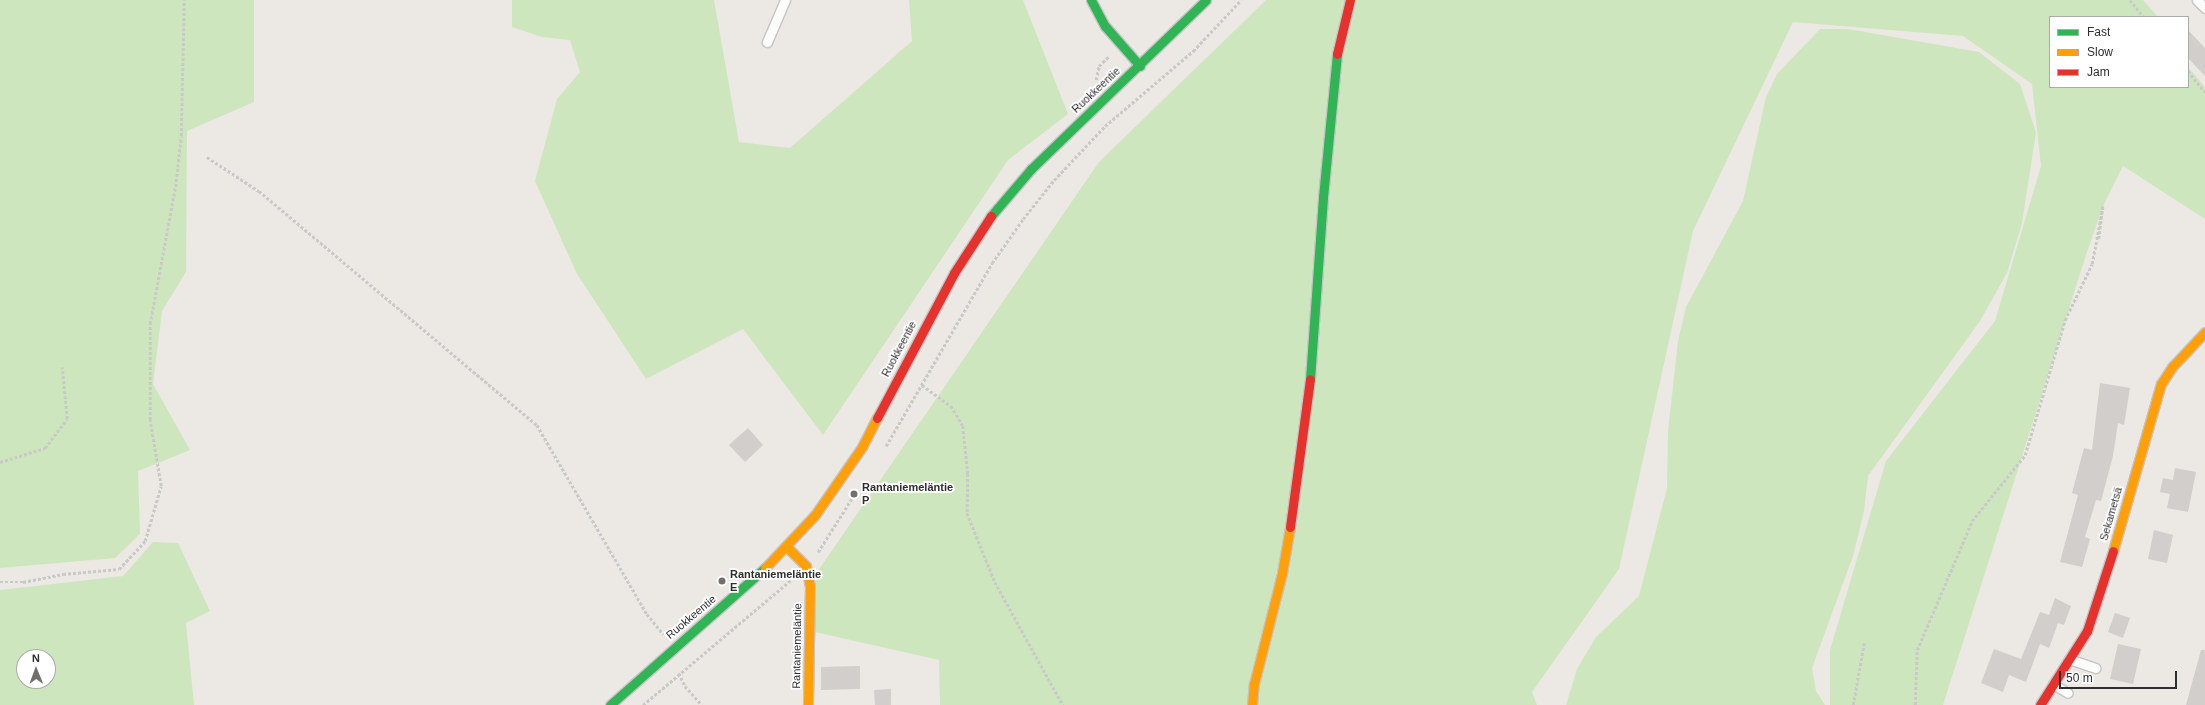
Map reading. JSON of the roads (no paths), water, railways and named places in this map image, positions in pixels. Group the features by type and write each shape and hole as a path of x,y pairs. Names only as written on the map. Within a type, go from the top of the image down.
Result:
{"street":[{"path":"1091,0 1105,26 1140,66"},
{"name":"Ruokkeentie","path":"610,705 673,648 743,589 787,547 837,485 862,447 954,273 989,220 1031,169 1140,66 1206,0"},
{"path":"1252,705 1254,684 1282,573 1298,476 1310,385 1324,197 1337,55 1350,0"},
{"name":"Sekametsä","path":"2040,705 2087,631 2104,584 2161,384 2172,367 2205,332"},
{"name":"Rantaniemeläntie","path":"787,547 806,566 810,586 808,705"}],"lane":[{"path":"767,42 785,0"},
{"path":"2197,0 2205,8"},
{"path":"2069,658 2095,668"},
{"path":"2053,684 2068,693"}],"place":[{"name":"Rantaniemeläntie P","path":"854,494"},
{"name":"Rantaniemeläntie E","path":"722,581"}]}
